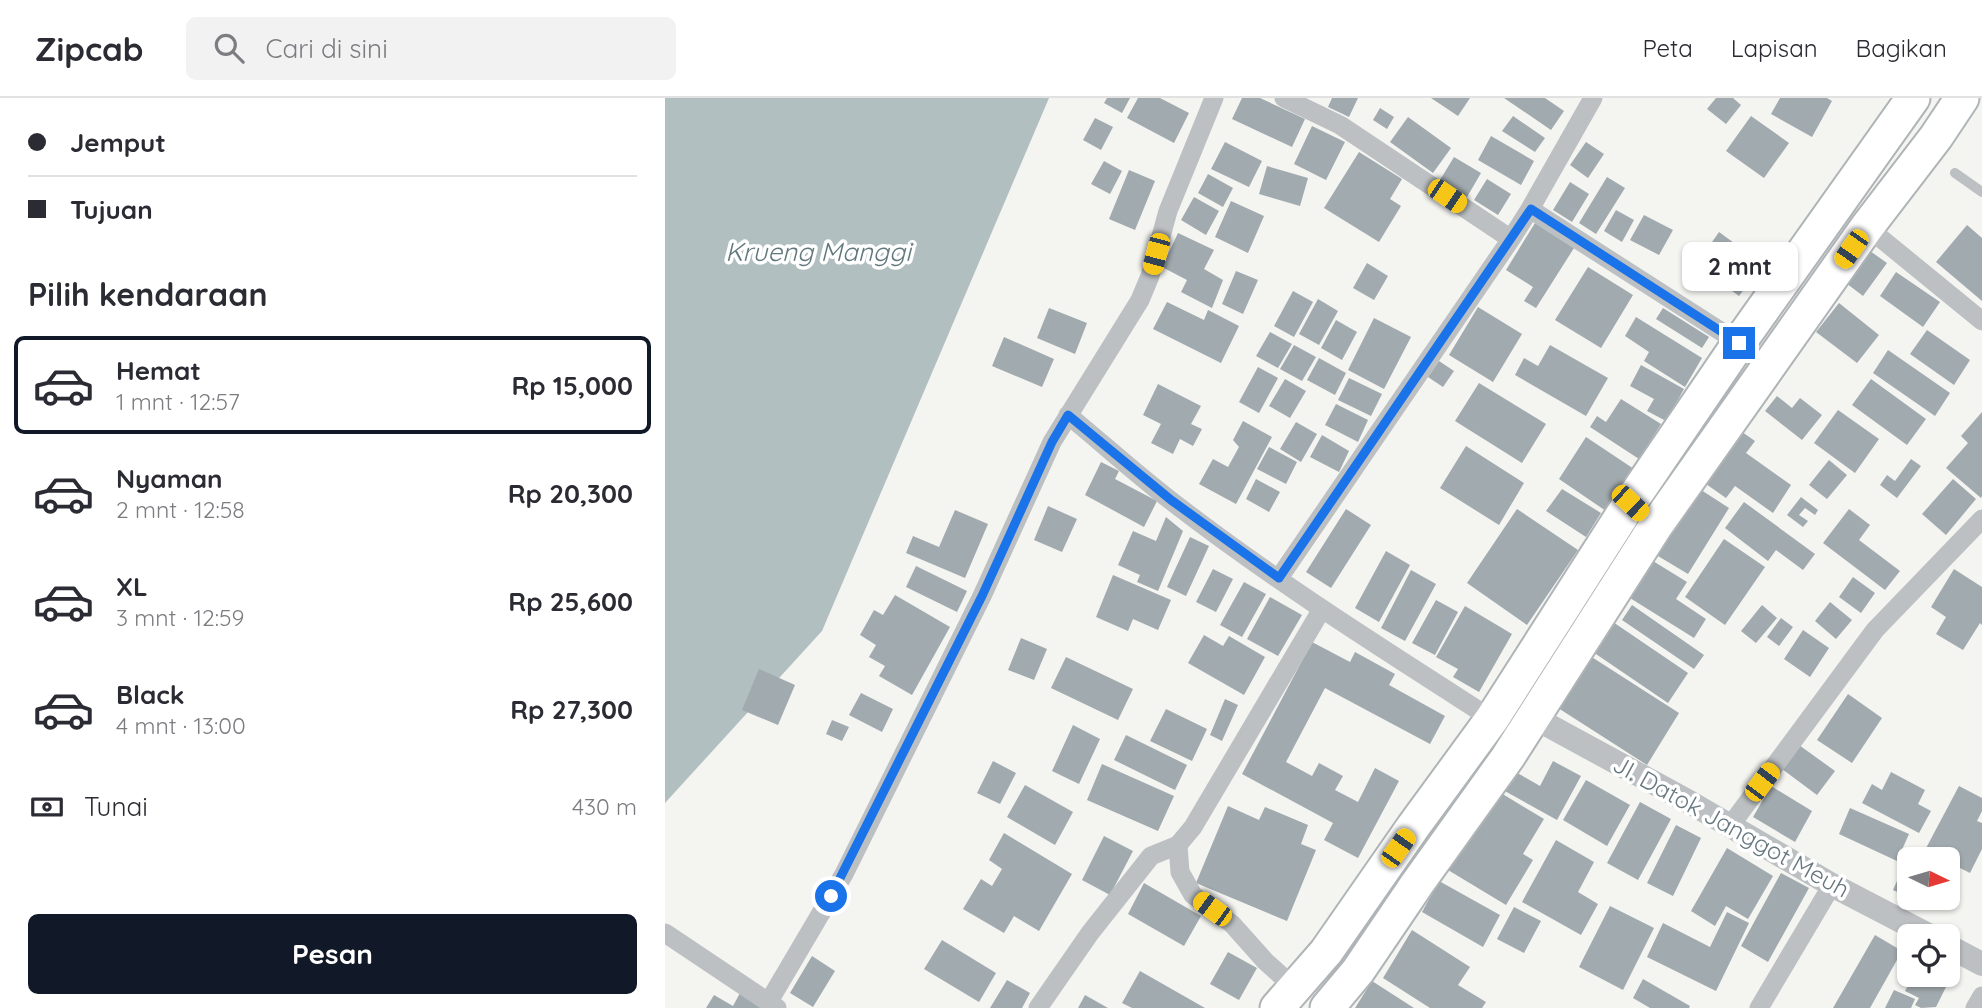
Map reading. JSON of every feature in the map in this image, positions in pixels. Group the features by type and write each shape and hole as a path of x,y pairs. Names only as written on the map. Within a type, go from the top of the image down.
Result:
{"highway":[{"path":"1327,1008 1358,971 1534,717 1655,527 1962,98"},
{"path":"1286,998 1326,953 1492,719 1630,503 1739,343 1907,106 1936,137"},
{"path":"1630,503 1655,527"}],"street":[{"path":"665,933 773,1005 844,874 982,596 1052,442 1146,288 1168,211 1214,98"},
{"path":"1284,98 1340,125 1511,239"},
{"path":"1279,578 1531,209 1593,98"},
{"path":"1531,209 1739,343"},
{"path":"1867,228 1982,321"},
{"path":"1068,415 1171,500 1322,609 1492,719"},
{"path":"1730,826 1875,630 1982,519"},
{"path":"1038,1008 1090,933 1151,856 1178,845 1193,827 1322,609"},
{"name":"JI. Datok Janggot Meuh","path":"1534,717 1832,885 1907,924"},
{"path":"1178,845 1180,872 1193,895 1232,923 1265,961 1286,998"},
{"path":"1759,1008 1832,885"},
{"path":"1960,952 1982,964"},
{"path":"1975,1008 1982,996"}],"lane":[{"path":"1955,173 1982,192"}],"water":[{"name":"Krueng Manggi","path":"665,98 1049,98 822,631 665,803"}],"building":[{"path":"1107,98 1130,98 1122,113 1104,103"},
{"path":"1138,98 1160,98 1189,113 1174,143 1127,118"},
{"path":"1242,98 1260,98 1305,119 1292,147 1232,119"},
{"path":"1332,98 1358,98 1349,117 1328,107"},
{"path":"1431,98 1470,98 1458,116"},
{"path":"1504,98 1545,98 1564,111 1551,130"},
{"path":"1716,98 1733,98 1741,105 1726,124 1707,109"},
{"path":"1780,98 1827,98 1832,101 1812,137 1771,114"},
{"path":"1380,108 1394,117 1387,129 1373,120"},
{"path":"1513,116 1545,138 1535,152 1502,131"},
{"path":"1751,116 1789,143 1764,178 1726,151"},
{"path":"1408,117 1451,148 1433,173 1390,142"},
{"path":"1095,118 1113,127 1101,150 1083,140"},
{"path":"1312,126 1345,142 1326,180 1294,164"},
{"path":"1491,136 1534,161 1521,185 1478,160"},
{"path":"1225,142 1262,161 1249,187 1211,169"},
{"path":"1586,142 1604,154 1588,178 1570,165"},
{"path":"1359,152 1402,179 1390,199 1401,206 1379,242 1324,208"},
{"path":"1454,157 1481,173 1467,197 1440,180"},
{"path":"1104,161 1122,171 1110,194 1091,184"},
{"path":"1267,166 1308,178 1300,206 1259,194"},
{"path":"1129,170 1155,181 1135,230 1109,219"},
{"path":"1208,174 1233,188 1223,207 1198,193"},
{"path":"1607,177 1625,188 1596,234 1579,223"},
{"path":"1487,179 1511,194 1498,215 1474,200"},
{"path":"1570,182 1589,194 1572,222 1553,210"},
{"path":"1194,197 1219,211 1206,235 1181,220"},
{"path":"1231,201 1264,216 1248,253 1215,237"},
{"path":"1616,210 1634,220 1622,242 1604,231"},
{"path":"1644,215 1673,230 1659,255 1630,240"},
{"path":"1535,223 1574,248 1536,308 1524,301 1533,287 1506,270"},
{"path":"1967,225 1982,238 1982,301 1936,262"},
{"path":"1719,232 1763,264 1739,296 1696,265"},
{"path":"1178,233 1214,250 1204,269 1223,280 1212,308 1181,292 1187,280 1162,267"},
{"path":"1870,251 1887,263 1863,296 1846,283"},
{"path":"1367,263 1388,276 1374,300 1353,288"},
{"path":"1588,267 1633,295 1601,348 1555,320"},
{"path":"1236,271 1258,280 1243,314 1222,304"},
{"path":"1896,272 1940,302 1923,327 1880,296"},
{"path":"1293,291 1313,302 1294,337 1274,326"},
{"path":"1318,299 1338,311 1319,345 1299,334"},
{"path":"1167,302 1204,320 1208,310 1239,326 1221,363 1153,329"},
{"path":"1839,303 1879,335 1857,363 1816,332"},
{"path":"1478,307 1522,334 1493,382 1449,355"},
{"path":"1049,308 1087,323 1075,354 1037,338"},
{"path":"1663,308 1709,337 1702,348 1656,319"},
{"path":"1636,317 1702,358 1685,387 1644,361 1649,352 1625,336"},
{"path":"1374,318 1411,337 1384,389 1348,370"},
{"path":"1336,320 1357,332 1342,360 1321,348"},
{"path":"1927,330 1970,360 1954,385 1910,354"},
{"path":"1270,332 1292,344 1278,368 1256,356"},
{"path":"1004,337 1054,359 1042,387 992,366"},
{"path":"1294,345 1316,357 1302,381 1280,369"},
{"path":"1550,345 1608,378 1586,416 1515,375 1524,358 1538,366"},
{"path":"1888,350 1950,393 1935,416 1873,373"},
{"path":"1319,358 1346,373 1335,395 1307,380"},
{"path":"1439,361 1454,371 1443,387 1428,377"},
{"path":"1641,365 1684,389 1666,421 1647,411 1654,399 1630,386"},
{"path":"1258,367 1278,378 1259,413 1239,402"},
{"path":"1349,378 1382,394 1371,416 1338,400"},
{"path":"1285,379 1306,391 1290,418 1269,406"},
{"path":"1871,379 1926,419 1907,445 1852,405"},
{"path":"1479,383 1546,424 1522,463 1455,421"},
{"path":"1158,384 1201,406 1191,424 1202,429 1193,446 1180,439 1173,454 1151,443 1161,424 1143,415"},
{"path":"1777,396 1792,408 1800,398 1822,415 1802,440 1765,411"},
{"path":"1621,399 1661,424 1639,459 1590,427 1597,416 1606,422"},
{"path":"1336,404 1368,420 1358,442 1325,425"},
{"path":"1838,410 1879,439 1855,473 1814,443"},
{"path":"1982,412 1981,498 1946,468 1968,443 1961,436"},
{"path":"1243,421 1272,437 1236,504 1199,484 1213,459 1228,467 1239,447 1233,440"},
{"path":"1296,422 1317,434 1301,462 1280,449"},
{"path":"1742,432 1755,441 1746,453 1791,485 1773,513 1735,486 1726,498 1706,484"},
{"path":"1322,435 1349,451 1339,472 1310,457"},
{"path":"1586,437 1634,469 1606,511 1559,479"},
{"path":"1466,446 1524,483 1499,525 1440,488"},
{"path":"1269,447 1297,462 1286,484 1257,469"},
{"path":"1911,459 1921,466 1897,498 1880,485 1887,475 1895,481"},
{"path":"1829,460 1847,475 1827,499 1809,485"},
{"path":"1101,462 1119,471 1115,479 1157,501 1144,527 1085,495"},
{"path":"1256,479 1280,492 1269,512 1246,499"},
{"path":"1953,479 1976,499 1946,535 1922,514"},
{"path":"1695,486 1729,508 1688,574 1653,553"},
{"path":"1562,489 1601,513 1586,537 1546,511"},
{"path":"1801,497 1818,510 1815,515 1805,508 1799,515 1808,521 1803,527 1787,515"},
{"path":"1744,502 1815,554 1803,570 1776,550 1768,561 1725,528"},
{"path":"1048,506 1077,519 1062,552 1034,540"},
{"path":"1346,509 1371,525 1331,588 1306,572"},
{"path":"1517,509 1578,550 1527,625 1467,583"},
{"path":"1849,509 1870,525 1859,540 1900,571 1885,590 1823,543"},
{"path":"955,510 988,524 965,578 906,553 913,536 939,547"},
{"path":"1166,517 1183,531 1158,591 1137,582 1140,575 1118,565 1133,531 1156,541"},
{"path":"1190,537 1209,546 1186,596 1167,587"},
{"path":"1724,539 1765,567 1725,625 1685,597"},
{"path":"1386,551 1410,565 1379,622 1355,608"},
{"path":"1653,561 1687,582 1676,599 1706,619 1694,638 1630,598"},
{"path":"916,566 967,591 957,612 906,587"},
{"path":"1213,569 1233,579 1216,612 1196,602"},
{"path":"1954,569 1982,587 1982,625 1980,623 1963,650 1936,634 1946,617 1931,607"},
{"path":"1411,570 1436,584 1405,641 1381,628"},
{"path":"1113,575 1171,600 1158,630 1133,619 1128,631 1096,617"},
{"path":"1853,577 1875,593 1861,613 1839,597"},
{"path":"1244,582 1266,594 1242,637 1220,625"},
{"path":"895,595 950,627 912,695 879,676 885,666 869,657 876,645 860,635 874,610 883,615"},
{"path":"1270,597 1302,615 1278,656 1247,639"},
{"path":"1436,600 1458,612 1435,655 1412,643"},
{"path":"1830,602 1852,620 1836,639 1815,621"},
{"path":"1632,605 1704,655 1694,669 1622,620"},
{"path":"1762,605 1777,618 1756,643 1741,631"},
{"path":"1465,606 1512,634 1479,692 1453,677 1458,669 1436,657"},
{"path":"1781,618 1793,627 1779,646 1767,637"},
{"path":"1610,620 1688,673 1668,703 1590,650"},
{"path":"1803,630 1829,648 1810,677 1784,659"},
{"path":"1204,635 1223,646 1229,636 1265,657 1244,695 1188,663"},
{"path":"1021,638 1047,649 1034,680 1008,670"},
{"path":"1312,642 1350,662 1355,652 1395,674 1389,685 1445,716 1430,744 1325,688 1286,762 1312,776 1319,763 1343,776 1335,790 1358,802 1375,768 1399,781 1358,858 1324,840 1333,823 1242,774"},
{"path":"1587,654 1679,713 1647,765 1555,706"},
{"path":"1066,657 1133,689 1118,720 1051,688"},
{"path":"759,669 795,685 778,725 742,710"},
{"path":"861,693 893,709 882,732 849,715"},
{"path":"1848,694 1882,718 1852,763 1817,740"},
{"path":"1225,699 1238,705 1222,741 1210,735"},
{"path":"1166,709 1207,729 1192,761 1150,741"},
{"path":"832,720 849,727 842,741 826,734"},
{"path":"1073,725 1100,739 1079,784 1052,771"},
{"path":"1126,735 1187,765 1175,790 1114,760"},
{"path":"1799,745 1835,771 1817,795 1782,769"},
{"path":"993,761 1016,773 1000,804 977,793"},
{"path":"1553,761 1581,776 1557,820 1503,790 1514,771 1540,786"},
{"path":"1102,764 1174,796 1158,831 1087,800"},
{"path":"1891,772 1925,790 1918,804 1931,811 1919,833 1862,803 1872,784 1882,790"},
{"path":"1586,780 1630,805 1607,846 1563,820"},
{"path":"1025,785 1073,812 1055,845 1007,817"},
{"path":"1771,786 1812,811 1795,842 1753,817"},
{"path":"1959,786 1982,798 1982,811 1977,821 1982,823 1982,849 1970,873 1960,868 1960,847 1927,847"},
{"path":"1496,790 1544,819 1523,854 1533,860 1506,905 1448,870"},
{"path":"1640,802 1671,819 1638,880 1607,863"},
{"path":"1228,806 1259,820 1265,807 1308,825 1301,844 1316,850 1287,921 1196,883"},
{"path":"1850,808 1909,834 1903,847 1897,847 1897,861 1839,834"},
{"path":"1676,825 1701,838 1673,896 1647,883"},
{"path":"1004,833 1072,874 1039,931 1014,916 1004,933 963,909 981,879 992,886 1002,869 989,860"},
{"path":"1104,836 1133,851 1110,895 1082,880"},
{"path":"1556,840 1594,862 1578,892 1598,904 1581,935 1522,902"},
{"path":"1727,848 1773,876 1748,919 1726,906 1715,926 1691,911"},
{"path":"1781,873 1809,888 1768,962 1741,946"},
{"path":"1439,881 1500,915 1483,947 1422,912"},
{"path":"1144,883 1201,916 1184,946 1128,914"},
{"path":"1610,906 1654,928 1623,990 1579,967"},
{"path":"1514,907 1541,921 1524,953 1497,939"},
{"path":"1727,912 1749,923 1716,991 1647,957 1663,923 1710,947"},
{"path":"1412,930 1470,967 1458,985 1486,1002 1482,1008 1430,1008 1383,978"},
{"path":"1875,935 1897,948 1897,960 1870,1008 1833,1008"},
{"path":"942,940 996,973 979,1002 924,969"},
{"path":"1228,952 1257,968 1239,1000 1210,984"},
{"path":"812,956 835,971 813,1007 790,993"},
{"path":"1140,971 1205,1008 1132,1008 1122,1003"},
{"path":"1643,979 1690,1006 1689,1008 1650,1008 1633,998"},
{"path":"1007,980 1030,993 1022,1008 990,1008"},
{"path":"1372,981 1414,1008 1355,1008"},
{"path":"1907,987 1946,987 1936,1007 1921,1008 1915,1005 1919,998 1905,991"},
{"path":"1894,990 1915,999 1911,1008 1885,1008"},
{"path":"740,993 766,1008 706,1008 714,995 733,1006"},
{"path":"1085,995 1108,1008 1078,1008"}],"route":[{"path":"831,896 982,596 1052,442 1068,415 1171,500 1279,578 1531,209 1739,343"}]}
